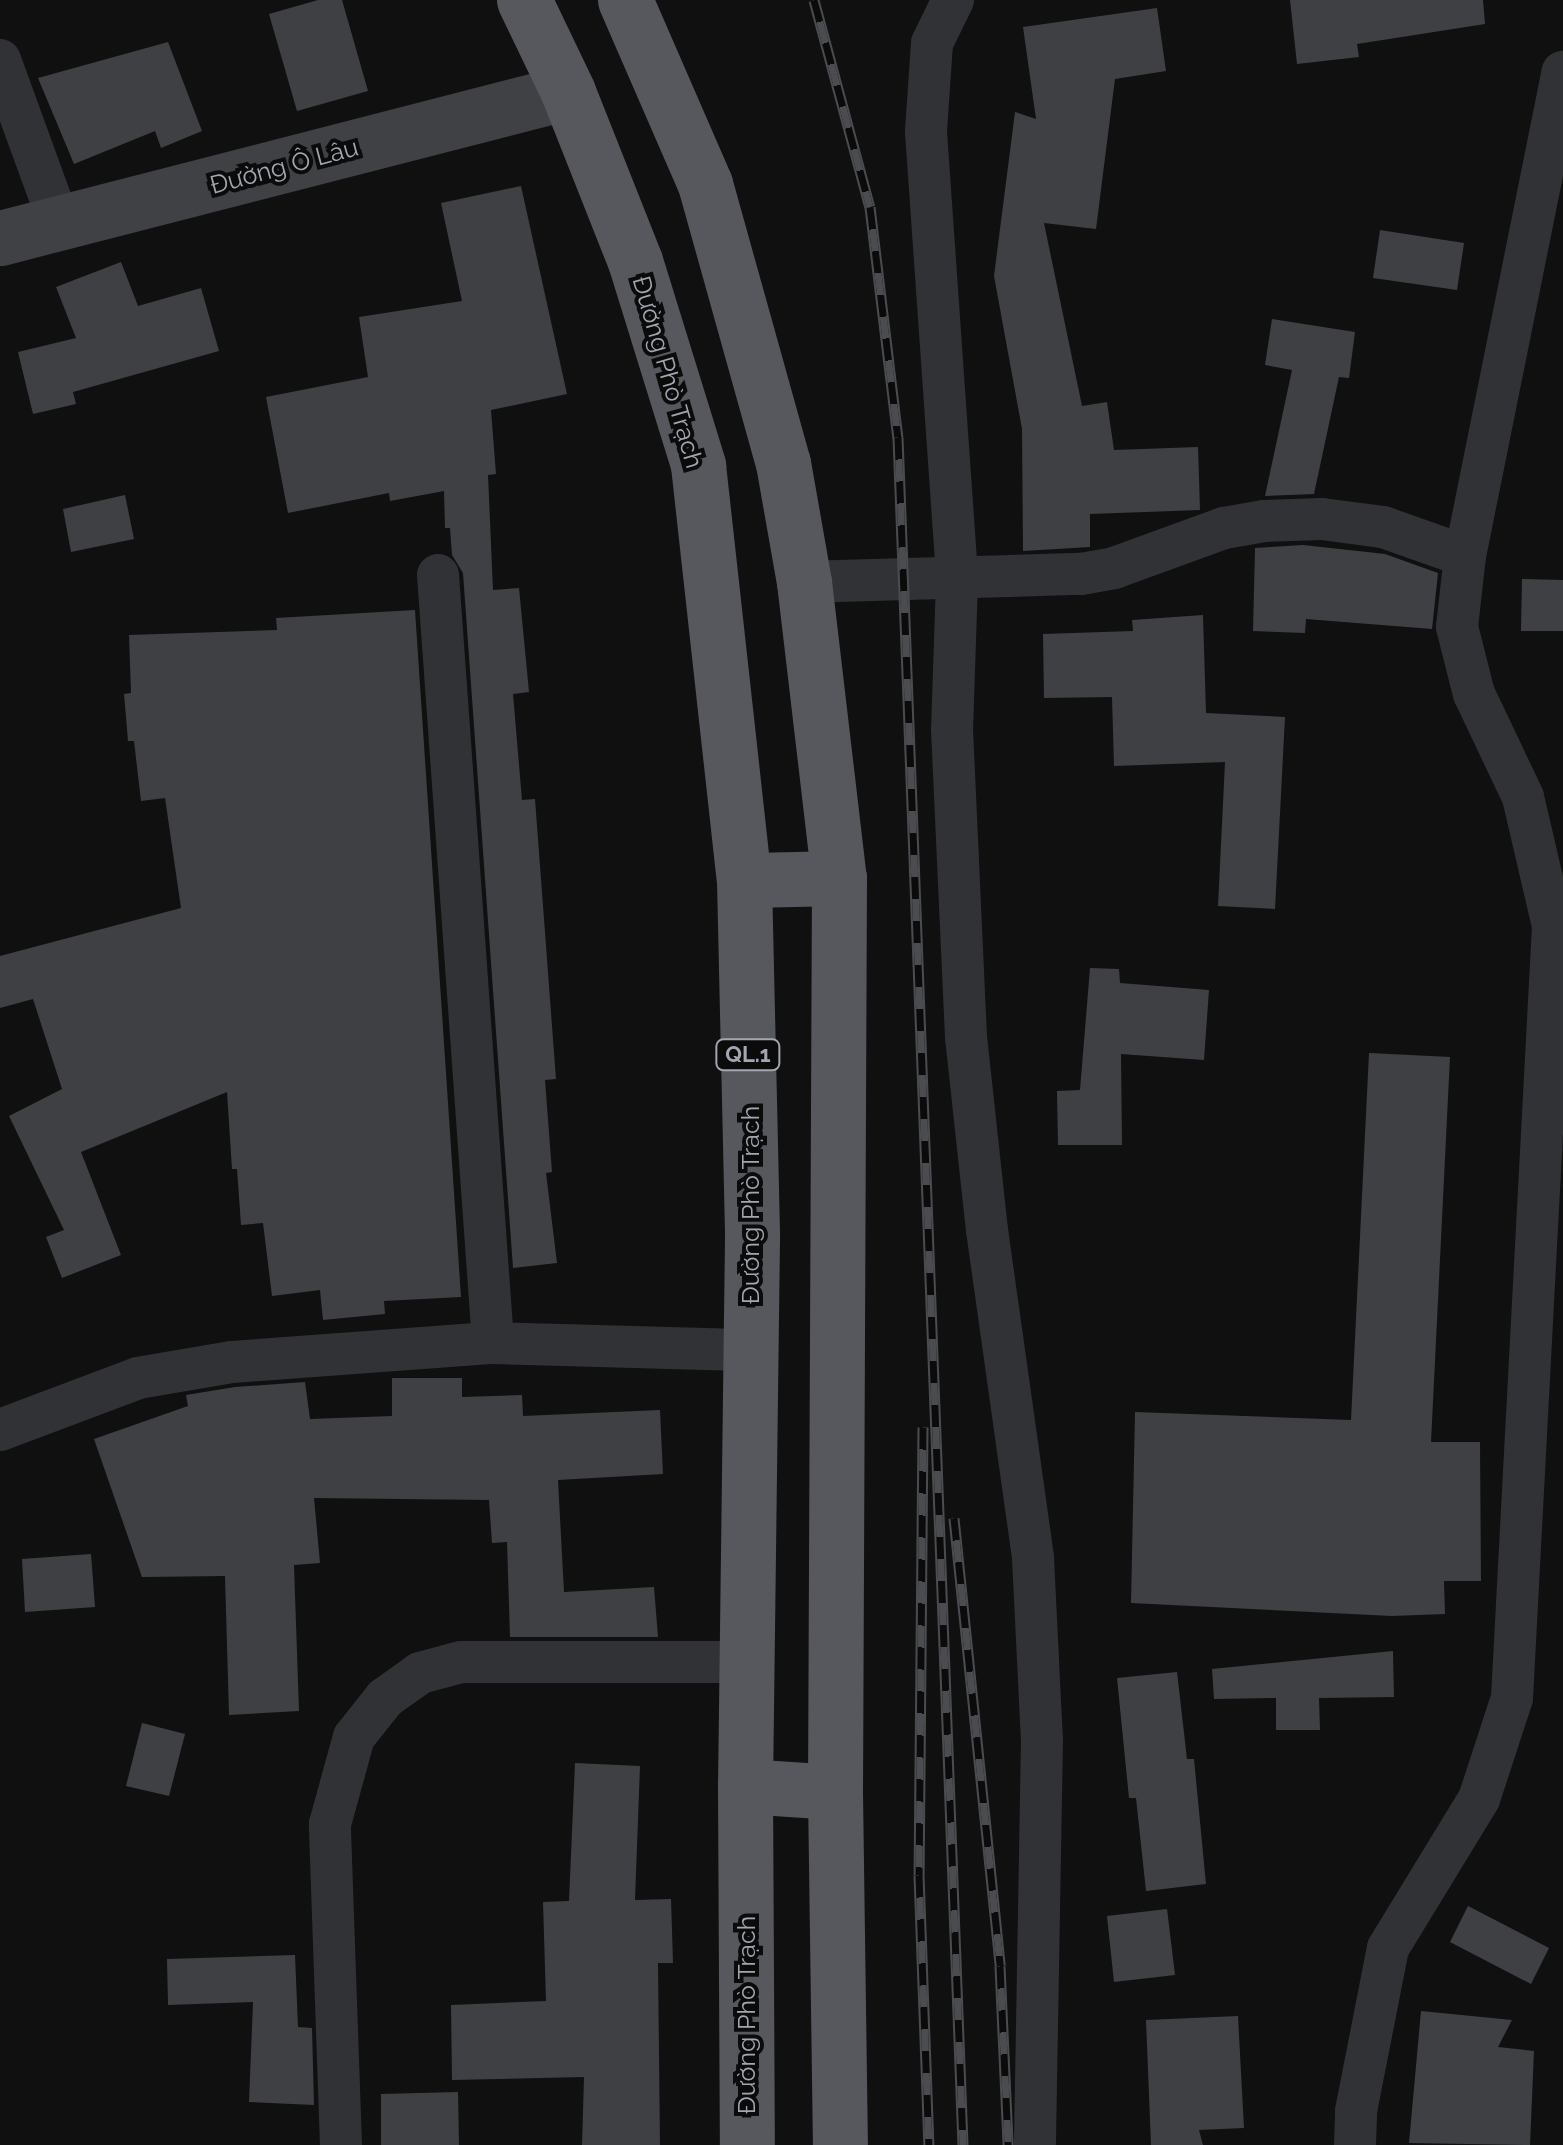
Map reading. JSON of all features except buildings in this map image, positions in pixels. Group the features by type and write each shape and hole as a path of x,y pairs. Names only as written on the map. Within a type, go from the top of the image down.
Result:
{"highway":[{"name":"Đường Phò Trạch","path":"524,0 568,92 635,262 698,465 744,880 750,1350 744,1786 747,2145"},
{"path":"625,0 705,184 783,462 804,582 840,878 835,1792 840,2145"},
{"path":"744,880 840,878"},
{"path":"744,1786 835,1792"}],"main road":[{"name":"Đường Ô Lâu","path":"0,238 568,92"}],"street":[{"path":"953,0 932,43 926,132 957,580 952,730 966,1037 986,1230 1033,1558 1042,1738 1035,2145"},
{"path":"0,60 60,225"},
{"path":"1355,2145 1356,2111 1388,1948 1478,1800 1512,1698 1553,926 1523,797 1474,694 1456,627 1465,556 1563,72"},
{"path":"804,582 1081,574 1114,568 1224,528 1264,521 1322,520 1383,527 1465,556"},
{"path":"438,575 493,1344"},
{"path":"0,1430 138,1378 185,1368 493,1344 750,1350"},
{"path":"341,2145 330,1824 354,1736 385,1698 420,1674 461,1662 747,1662"}],"railway":[{"path":"814,0 870,207 898,437 963,2145"},
{"path":"923,1427 919,1875 929,2145"},
{"path":"954,1518 1000,1966 1008,2145"}]}
